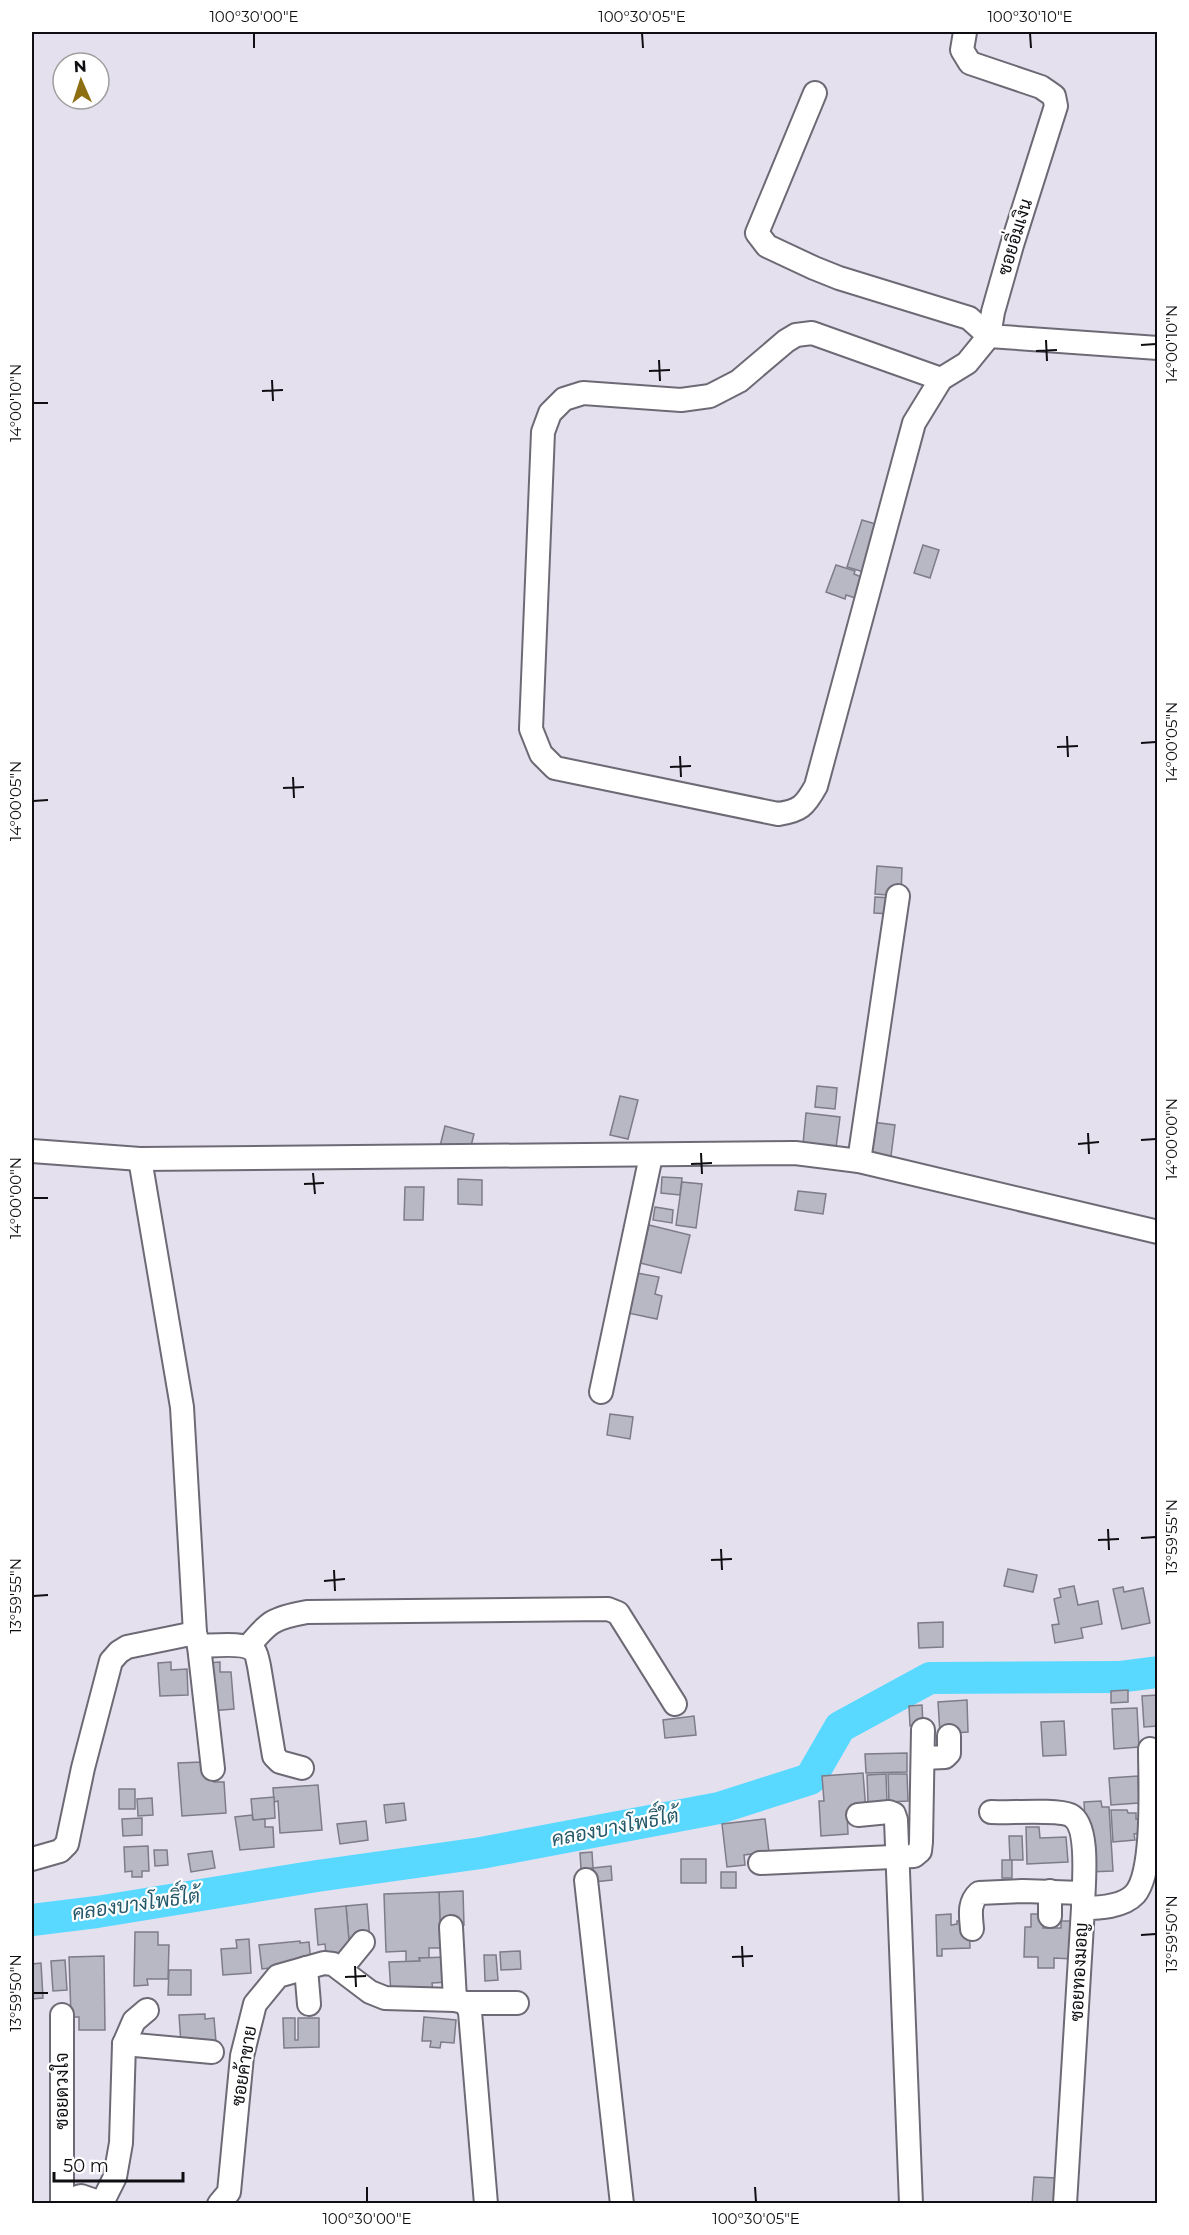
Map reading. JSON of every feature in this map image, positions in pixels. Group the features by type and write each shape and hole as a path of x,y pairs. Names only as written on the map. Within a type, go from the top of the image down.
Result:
{"street":[{"name":"ซอยอิ่มเงิน","path":"965,32 963,50 970,63 1041,87 1054,96 1056,106 993,312 990,336"},
{"path":"815,93 757,233 766,246 839,278 969,318 990,336 1158,348"},
{"path":"941,379 812,333 796,335 786,341 739,381 710,396 681,400 583,393 564,399 550,412 543,432 531,729 540,754 555,768 778,814 795,812 808,802 816,786 914,423 941,379 967,363 990,336"},
{"path":"859,1161 898,896"},
{"path":"32,1150 140,1159 795,1153 859,1161 1158,1232"},
{"path":"601,1392 651,1156"},
{"path":"140,1159 182,1407 197,1640 213,1769"},
{"path":"248,1647 265,1625 281,1617 307,1612 609,1609 618,1613 675,1704"},
{"path":"32,1859 60,1851 68,1844 82,1768 111,1661 127,1647 197,1640 248,1647 255,1653 259,1666 274,1756 280,1762 302,1768"},
{"path":"760,1863 914,1856 920,1851 922,1730"},
{"path":"923,1758 945,1757 949,1753 949,1736"},
{"name":"ซอยทองมอญ","path":"1065,2204 1083,1900 1112,1905 1135,1894 1142,1881 1148,1852 1150,1819 1150,1749"},
{"path":"858,1815 889,1812 894,1814 911,2204"},
{"path":"972,1929 971,1905 979,1893 986,1891 1050,1891 1083,1900 1082,1830 1070,1815 991,1812"},
{"path":"586,1880 621,2204"},
{"path":"1050,1891 1050,1916"},
{"path":"450,1927 461,2001 470,2012 486,2204"},
{"path":"363,1942 341,1969 370,1992 386,1998 517,2003"},
{"name":"ซอยค้าขาย","path":"219,2204 228,2192 242,2056 255,2004 278,1976 324,1963 333,1964 341,1969"},
{"path":"306,1968 309,2004"},
{"path":"62,2203 81,2196 103,2203 115,2177 121,2143 124,2044 134,2021 147,2010"},
{"name":"ซอยดวงใจ","path":"62,2015 62,2203"},
{"path":"124,2044 212,2052"}],"building":[{"path":"862,520 879,525 864,572 847,567"},
{"path":"923,545 939,550 930,578 914,573"},
{"path":"836,565 855,571 854,574 869,580 862,600 846,595 845,599 826,592"},
{"path":"877,866 902,868 901,896 875,894"},
{"path":"875,897 892,898 891,914 874,913"},
{"path":"817,1086 837,1088 835,1109 815,1107"},
{"path":"620,1096 638,1100 628,1139 610,1135"},
{"path":"806,1113 840,1117 836,1148 803,1144"},
{"path":"872,1122 895,1125 891,1156 868,1153"},
{"path":"445,1126 474,1134 469,1154 440,1146"},
{"path":"662,1177 682,1178 680,1195 661,1193"},
{"path":"458,1179 482,1180 482,1205 458,1204"},
{"path":"682,1182 702,1184 696,1228 676,1225"},
{"path":"405,1187 424,1187 423,1220 404,1220"},
{"path":"798,1191 826,1194 823,1214 795,1210"},
{"path":"655,1207 673,1210 672,1223 653,1220"},
{"path":"649,1225 690,1235 681,1273 640,1263"},
{"path":"637,1273 659,1277 655,1294 662,1296 657,1319 628,1313"},
{"path":"610,1414 633,1417 630,1439 607,1435"},
{"path":"1008,1569 1037,1575 1033,1592 1004,1586"},
{"path":"1074,1586 1078,1605 1098,1601 1102,1624 1081,1628 1083,1638 1055,1643 1052,1625 1059,1624 1054,1599 1061,1597 1059,1589"},
{"path":"1123,1587 1124,1592 1143,1588 1150,1623 1122,1629 1113,1589"},
{"path":"943,1622 943,1647 919,1648 918,1623"},
{"path":"171,1662 171,1670 187,1669 188,1695 160,1696 158,1663"},
{"path":"220,1662 220,1672 231,1672 234,1709 209,1711 206,1663"},
{"path":"1128,1690 1128,1702 1111,1703 1111,1691"},
{"path":"1158,1695 1158,1726 1144,1727 1142,1696"},
{"path":"967,1700 968,1732 940,1734 938,1702"},
{"path":"922,1705 923,1725 910,1726 909,1706"},
{"path":"1137,1708 1139,1747 1114,1749 1112,1709"},
{"path":"694,1716 696,1735 665,1738 663,1720"},
{"path":"1064,1721 1066,1755 1043,1756 1041,1722"},
{"path":"907,1753 907,1772 866,1773 865,1754"},
{"path":"202,1762 213,1771 214,1782 224,1782 226,1813 182,1816 178,1763"},
{"path":"863,1773 866,1811 847,1812 848,1834 821,1836 819,1801 824,1801 822,1776"},
{"path":"886,1774 887,1802 868,1803 867,1775"},
{"path":"888,1774 907,1774 908,1801 889,1802"},
{"path":"1138,1776 1139,1803 1111,1805 1109,1778"},
{"path":"318,1785 322,1830 280,1833 278,1801 274,1802 273,1788"},
{"path":"119,1789 135,1789 135,1809 119,1809"},
{"path":"274,1797 275,1818 253,1820 251,1799"},
{"path":"152,1798 153,1815 138,1816 137,1799"},
{"path":"1101,1801 1102,1807 1109,1807 1113,1871 1088,1872 1084,1802"},
{"path":"404,1803 406,1820 386,1823 384,1805"},
{"path":"1111,1810 1127,1810 1128,1813 1136,1813 1136,1819 1141,1818 1142,1833 1134,1834 1135,1840 1113,1842"},
{"path":"252,1815 253,1820 265,1819 265,1827 273,1827 274,1847 240,1850 235,1817"},
{"path":"142,1818 142,1835 123,1836 122,1819"},
{"path":"765,1819 769,1852 744,1855 745,1865 727,1867 722,1824"},
{"path":"366,1821 368,1840 340,1844 337,1824"},
{"path":"1026,1827 1039,1827 1040,1838 1066,1837 1068,1862 1027,1864"},
{"path":"1009,1836 1022,1836 1023,1860 1010,1860"},
{"path":"148,1846 149,1871 142,1871 142,1877 132,1877 132,1871 125,1872 124,1847"},
{"path":"154,1850 167,1850 168,1865 155,1866"},
{"path":"212,1851 215,1868 191,1872 188,1854"},
{"path":"592,1852 593,1868 581,1869 580,1853"},
{"path":"681,1859 706,1859 706,1883 681,1883"},
{"path":"1002,1860 1012,1860 1012,1878 1002,1878"},
{"path":"611,1866 612,1880 594,1882 593,1868"},
{"path":"721,1872 736,1872 736,1888 721,1888"},
{"path":"463,1891 464,1925 440,1926 439,1892"},
{"path":"439,1892 441,1948 429,1948 429,1958 419,1958 420,1961 406,1962 406,1951 386,1952 384,1894"},
{"path":"367,1904 370,1940 349,1942 346,1906"},
{"path":"346,1906 350,1952 326,1954 325,1944 318,1945 315,1909"},
{"path":"951,1914 951,1925 957,1924 957,1921 969,1921 970,1948 942,1949 942,1956 937,1956 936,1915"},
{"path":"1031,1914 1044,1914 1043,1928 1061,1928 1061,1921 1074,1921 1073,1959 1054,1958 1054,1968 1038,1968 1038,1957 1024,1957 1025,1927 1031,1927"},
{"path":"135,1932 158,1932 158,1945 169,1945 168,1979 147,1979 148,1985 134,1986"},
{"path":"249,1939 251,1973 223,1975 221,1949 237,1948 236,1940"},
{"path":"300,1941 300,1943 309,1942 311,1963 262,1969 259,1945"},
{"path":"520,1951 521,1969 501,1970 500,1952"},
{"path":"484,1955 496,1955 498,1980 485,1981"},
{"path":"104,1956 105,2030 79,2030 79,2017 71,2017 69,1957"},
{"path":"447,1957 448,1982 432,1983 433,1991 391,1993 389,1962"},
{"path":"65,1960 67,1990 53,1991 51,1961"},
{"path":"41,1963 43,1998 32,1999 32,1964"},
{"path":"169,1970 191,1970 191,1995 168,1995"},
{"path":"205,2014 205,2019 214,2018 216,2042 181,2044 179,2015"},
{"path":"424,2017 456,2020 454,2043 441,2042 440,2048 430,2047 431,2041 422,2041"},
{"path":"283,2018 295,2018 295,2040 298,2040 298,2018 319,2018 319,2047 284,2048"},
{"path":"1034,2177 1057,2178 1055,2204 1032,2204"}],"waterway":[{"name":"คลองบางโพธิ์ใต้","path":"32,1920 481,1853 719,1808 810,1779 840,1727 930,1678 1119,1677 1158,1672"}]}
